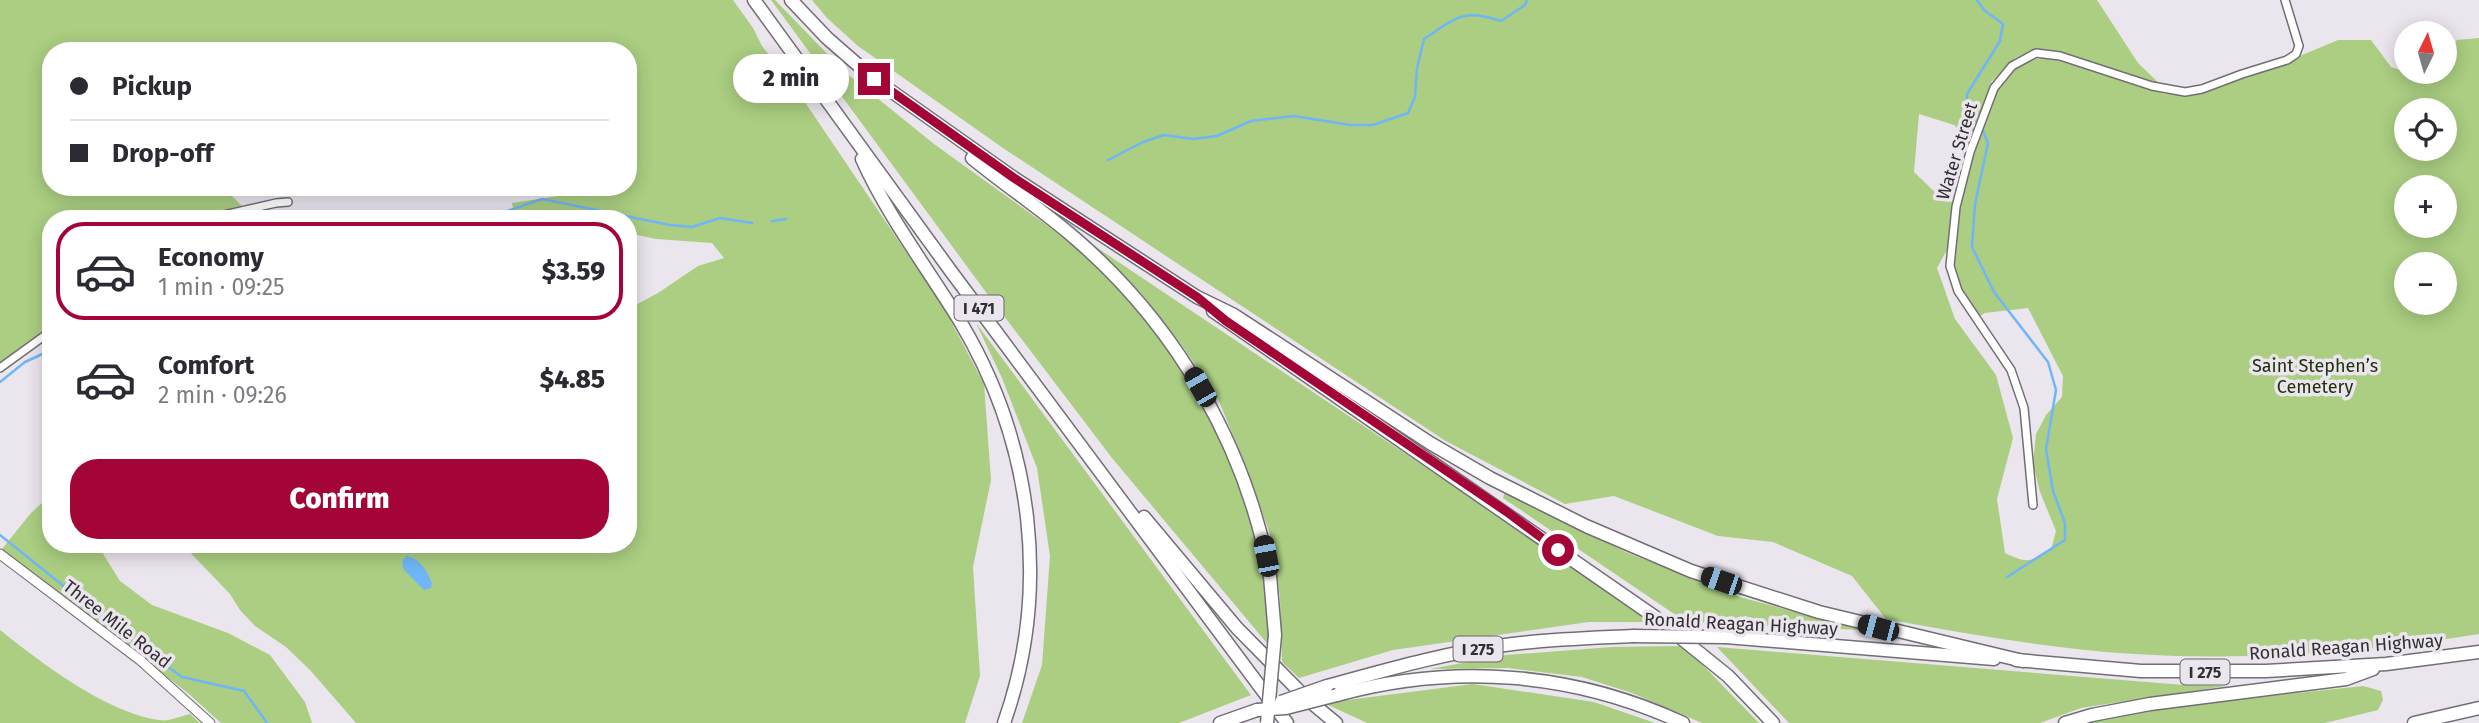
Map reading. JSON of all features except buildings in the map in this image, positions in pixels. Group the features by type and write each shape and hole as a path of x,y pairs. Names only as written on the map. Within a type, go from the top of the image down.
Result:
{"highway":[{"name":"I 471","path":"754,0 950,270 1111,485"},
{"path":"791,0 848,57 1077,240 1130,292 1187,365 1236,459 1262,538 1270,576 1275,635 1267,723"},
{"path":"898,97 1026,186 1197,297 1226,321 1507,512 1655,617 1728,676 1773,723"},
{"path":"849,130 892,213 962,324 985,367 1005,414 1017,456 1030,536 1030,596 1023,654 1004,723"},
{"path":"1197,297 1234,315 1430,443 1490,478 1625,544 1691,571 1819,612 2023,661"},
{"path":"1111,485 1287,723"},
{"path":"1111,485 1144,516 1237,628 1307,699 1336,723"},
{"name":"Ronald Reagan Highway","path":"1220,723 1257,710 1332,691 1426,659 1540,642 1633,636 1726,637 2185,673 2386,664 2479,652"},
{"path":"2065,723 2150,704 2347,679 2386,664"},
{"path":"1332,691 1415,679 1506,676 1583,688 1629,700 1683,723"},
{"path":"2414,723 2479,708"}],"street":[{"name":"Water Street","path":"2033,505 2024,408 2011,370 1958,291 1950,266 1956,207 1973,140 1994,88 2012,66 2041,53 2060,56 2162,89 2185,92 2202,89 2287,60 2296,54 2299,46 2286,0"},
{"path":"245,210 289,202"},
{"path":"0,368 42,338"},
{"name":"Three Mile Road","path":"0,554 140,660 211,723"}],"green space":[{"path":"0,0 733,0 944,308 984,384 991,480 973,567 980,676 965,723 356,723 310,670 286,647 255,626 230,594 191,553 637,553 637,304 698,266 724,258 712,243 637,235 637,210 513,210 512,203 558,196 637,196 637,42 42,42 42,196 232,196 242,206 228,210 42,210 42,332 0,362"},
{"path":"771,0 775,0 845,72 934,144 1070,242 1130,300 1189,377 1226,447 1255,530 1265,576 1271,648 1112,458 988,295"},
{"name":"Saint Stephen’s Cemetery","path":"812,0 2097,0 2138,63 2162,86 2085,63 2056,51 2034,49 2015,58 1992,81 1970,140 1954,125 1919,114 1914,172 1942,199 1955,203 1948,248 1937,268 1955,319 1996,375 2013,438 1997,499 2005,553 2028,560 2051,550 2056,531 2040,492 2033,464 2036,434 2046,415 2062,397 2063,376 2028,308 1985,313 1978,317 1960,288 1954,269 1958,222 1972,158 1994,99 2007,77 2025,61 2053,59 2165,94 2189,95 2338,40 2371,40 2394,68 2394,84 2457,84 2457,40 2479,38 2479,634 2350,651 2264,656 2134,654 2041,645 1886,619 1852,576 1773,542 1718,536 1614,496 1565,504 1444,440 1003,148 858,46 827,18"},
{"path":"1090,243 1458,489 1650,622 1589,622 1393,650 1299,678 1282,662 1280,597 1271,537 1218,399 1183,347 1141,293"},
{"path":"976,323 1251,695 1179,723 1022,723 1042,665 1050,556 1037,468 1002,378"},
{"path":"1505,492 1628,553 1740,597 1862,630 1686,622 1503,498"},
{"path":"42,503 42,553 103,553 120,581 152,605 228,633 270,655 305,702 312,723 221,723 189,694 2,549"},
{"path":"0,630 54,671 96,697 139,715 170,720 190,714 200,723 0,723"},
{"path":"1680,646 1690,652 1759,723 1702,723 1632,693 1582,677 1508,668 1430,669 1506,655 1612,647"},
{"path":"1717,647 2184,685 2226,686 2081,708 2040,723 1789,723"},
{"path":"1473,684 1594,702 1655,723 1367,723 1324,703"},
{"path":"2363,686 2381,691 2383,700 2378,710 2325,723 2085,723 2164,707"}],"water":[{"path":"406,556 415,559 422,566 430,579 431,588 424,590 404,570 402,562"}],"waterway":[{"path":"1108,160 1143,142 1164,135 1193,139 1217,136 1251,121 1294,116 1350,125 1373,125 1408,113 1415,97 1417,68 1424,39 1444,25 1468,15 1501,21 1525,5 1527,0"},
{"path":"1973,123 1967,108 1967,94 2000,41 2003,24 1984,10 1977,0"},
{"path":"1983,131 1988,143 1975,204 1972,247 1994,292 2048,362 2056,390 2046,449 2053,491 2065,523 2065,540 2007,577"},
{"path":"510,210 542,199 596,210"},
{"path":"637,218 692,227 720,218 752,223"},
{"path":"772,221 786,219"},
{"path":"0,382 25,362 42,354"},
{"path":"0,535 123,634 182,677 244,691 267,723"}],"route":[{"path":"874,79 1014,178 1197,297 1226,321 1507,512 1558,550"}]}
